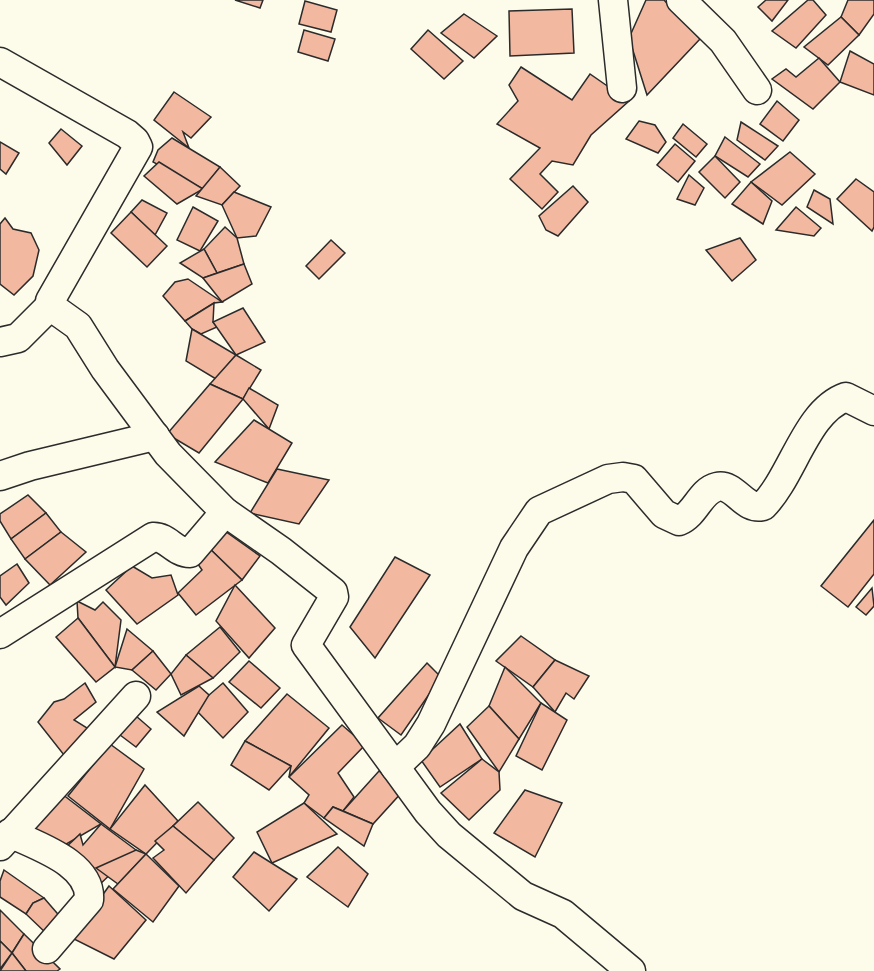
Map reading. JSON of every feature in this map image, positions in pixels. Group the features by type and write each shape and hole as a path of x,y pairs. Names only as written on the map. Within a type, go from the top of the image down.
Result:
{"street":[{"path":"613,0 622,88"},
{"path":"681,0 723,41 757,90"},
{"path":"0,63 127,135 135,141 138,147 50,302 50,306 18,338 0,342"},
{"path":"50,306 78,326 105,369 168,454 225,512 281,550 333,592 334,597 306,645 428,812 449,835 523,896 563,914 631,971"},
{"path":"395,767 417,746 431,724 514,548 539,512 608,479 623,477 634,480 664,514 679,520 693,512 711,489 720,486 725,487 750,505 763,506 780,484 823,410 835,401 846,397 874,411"},
{"path":"0,476 30,466 155,436"},
{"path":"0,634 153,537 159,537 175,548 190,553 225,512"},
{"path":"47,948 89,900 90,891 76,870 61,857 5,840 136,696"}],"building":[{"path":"235,0 263,0 260,8"},
{"path":"646,0 664,0 700,39 647,95 629,38"},
{"path":"766,0 788,0 772,21 758,7"},
{"path":"808,0 813,0 826,15 796,48 772,31"},
{"path":"848,0 874,0 874,14 859,35 841,17"},
{"path":"305,1 337,10 331,32 299,24"},
{"path":"572,9 574,53 510,56 509,11"},
{"path":"464,14 497,36 474,58 441,33"},
{"path":"841,17 859,35 828,65 804,47"},
{"path":"304,30 335,39 328,61 298,52"},
{"path":"428,30 463,61 444,79 411,49"},
{"path":"850,51 874,64 874,95 840,82"},
{"path":"819,58 840,82 813,109 772,79 786,69 796,77"},
{"path":"521,67 572,100 590,74 629,101 591,135 573,165 552,161 540,174 558,192 542,209 510,179 540,148 497,124 518,101 509,85"},
{"path":"174,92 211,117 191,138 183,132 189,148 154,120"},
{"path":"777,101 799,120 783,141 760,124"},
{"path":"639,121 655,125 666,142 658,153 626,139"},
{"path":"741,122 778,146 765,160 737,140"},
{"path":"683,124 707,144 696,157 673,138"},
{"path":"61,129 82,146 67,165 49,143"},
{"path":"725,137 760,164 748,177 715,156"},
{"path":"172,138 220,167 203,189 153,162 158,150"},
{"path":"0,142 19,153 6,174 0,169"},
{"path":"675,144 695,161 678,182 657,165"},
{"path":"790,152 815,174 782,205 751,182"},
{"path":"715,156 740,182 725,198 699,172"},
{"path":"159,162 203,189 177,204 144,176"},
{"path":"220,167 240,186 222,205 196,196"},
{"path":"689,175 704,188 695,205 677,199"},
{"path":"856,179 874,192 872,231 837,199"},
{"path":"751,182 772,201 763,224 732,204"},
{"path":"573,186 588,202 558,236 546,230 539,216"},
{"path":"814,190 830,199 833,224 807,207"},
{"path":"234,192 271,207 256,236 237,238 222,205"},
{"path":"142,200 167,213 155,235 131,212"},
{"path":"193,207 218,221 200,251 177,240"},
{"path":"796,207 821,228 814,236 776,230"},
{"path":"131,212 167,246 147,267 111,233"},
{"path":"5,218 13,229 31,233 39,250 33,276 14,295 0,284 0,224"},
{"path":"225,227 237,238 244,264 217,273 204,249"},
{"path":"740,238 756,260 732,281 706,250"},
{"path":"331,240 345,253 319,279 306,266"},
{"path":"204,249 217,273 203,278 180,263"},
{"path":"244,264 252,284 222,302 203,278"},
{"path":"188,279 222,302 214,303 185,321 163,296 175,282"},
{"path":"214,303 213,322 217,327 201,334 185,321"},
{"path":"243,308 265,342 236,355 213,322"},
{"path":"192,329 236,355 216,379 186,361"},
{"path":"236,355 261,370 243,399 210,384"},
{"path":"210,384 243,399 199,453 167,434"},
{"path":"249,388 278,405 269,429 243,399"},
{"path":"254,420 292,443 268,483 215,462"},
{"path":"277,469 329,480 299,524 250,513"},
{"path":"28,495 46,513 11,539 0,521 0,514"},
{"path":"46,513 61,532 25,559 11,539"},
{"path":"874,520 874,574 848,607 821,586"},
{"path":"222,529 260,556 242,580 207,546"},
{"path":"61,532 86,552 50,585 25,559"},
{"path":"207,546 242,580 196,615 178,593 202,570 193,557"},
{"path":"395,557 430,575 375,658 350,627"},
{"path":"17,564 29,583 6,605 0,597 0,576"},
{"path":"132,566 152,578 171,575 178,595 137,624 106,590"},
{"path":"235,585 275,628 249,658 216,621"},
{"path":"872,588 874,606 866,615 856,607"},
{"path":"77,601 95,610 103,602 121,620 115,667 78,618"},
{"path":"78,618 115,667 96,682 56,637"},
{"path":"220,627 240,652 213,678 186,655"},
{"path":"127,629 153,651 132,670 115,667"},
{"path":"521,636 555,660 533,687 496,661"},
{"path":"153,651 171,674 156,690 132,670"},
{"path":"186,655 213,678 181,695 171,674"},
{"path":"555,660 589,676 574,699 566,693 555,712 533,687"},
{"path":"249,661 280,688 261,708 229,682"},
{"path":"427,663 441,677 401,735 378,718"},
{"path":"505,667 541,703 519,739 489,706"},
{"path":"85,683 96,702 74,720 92,731 64,755 38,722 54,702 64,699"},
{"path":"223,683 248,712 223,738 194,708"},
{"path":"199,686 209,695 184,736 157,712"},
{"path":"287,694 329,728 289,777 291,766 245,741"},
{"path":"541,703 567,720 542,770 516,756"},
{"path":"489,706 519,739 499,772 467,727"},
{"path":"136,716 151,729 136,747 120,735"},
{"path":"460,724 482,759 440,787 421,760"},
{"path":"342,725 365,745 338,773 354,797 343,811 333,807 324,818 304,803 309,795 289,777"},
{"path":"245,741 291,766 269,790 231,765"},
{"path":"110,744 144,769 110,829 68,796"},
{"path":"482,759 499,772 500,790 469,820 441,793"},
{"path":"379,771 403,791 373,824 343,811"},
{"path":"145,785 178,821 146,854 110,829"},
{"path":"525,790 562,803 535,857 494,833"},
{"path":"62,794 101,824 56,850 24,828"},
{"path":"198,802 234,838 214,860 173,826"},
{"path":"304,803 337,834 272,863 257,832"},
{"path":"333,807 373,824 364,846 324,818"},
{"path":"101,824 136,850 97,887 63,850 80,834 83,845"},
{"path":"173,826 214,860 186,893 153,858 164,850 155,841"},
{"path":"338,847 368,874 348,907 307,877"},
{"path":"136,850 146,854 118,884 96,868"},
{"path":"254,852 297,879 269,911 233,877"},
{"path":"146,854 179,886 153,922 113,889"},
{"path":"4,870 44,898 33,903 26,914 0,897 0,881"},
{"path":"109,886 146,920 114,959 72,938"},
{"path":"44,898 63,920 48,935 26,914 33,903"},
{"path":"0,910 24,934 12,953 0,941"},
{"path":"24,934 60,969 57,971 26,971 12,953"},
{"path":"0,941 12,953 0,969"},
{"path":"12,953 26,971 0,971"}]}
